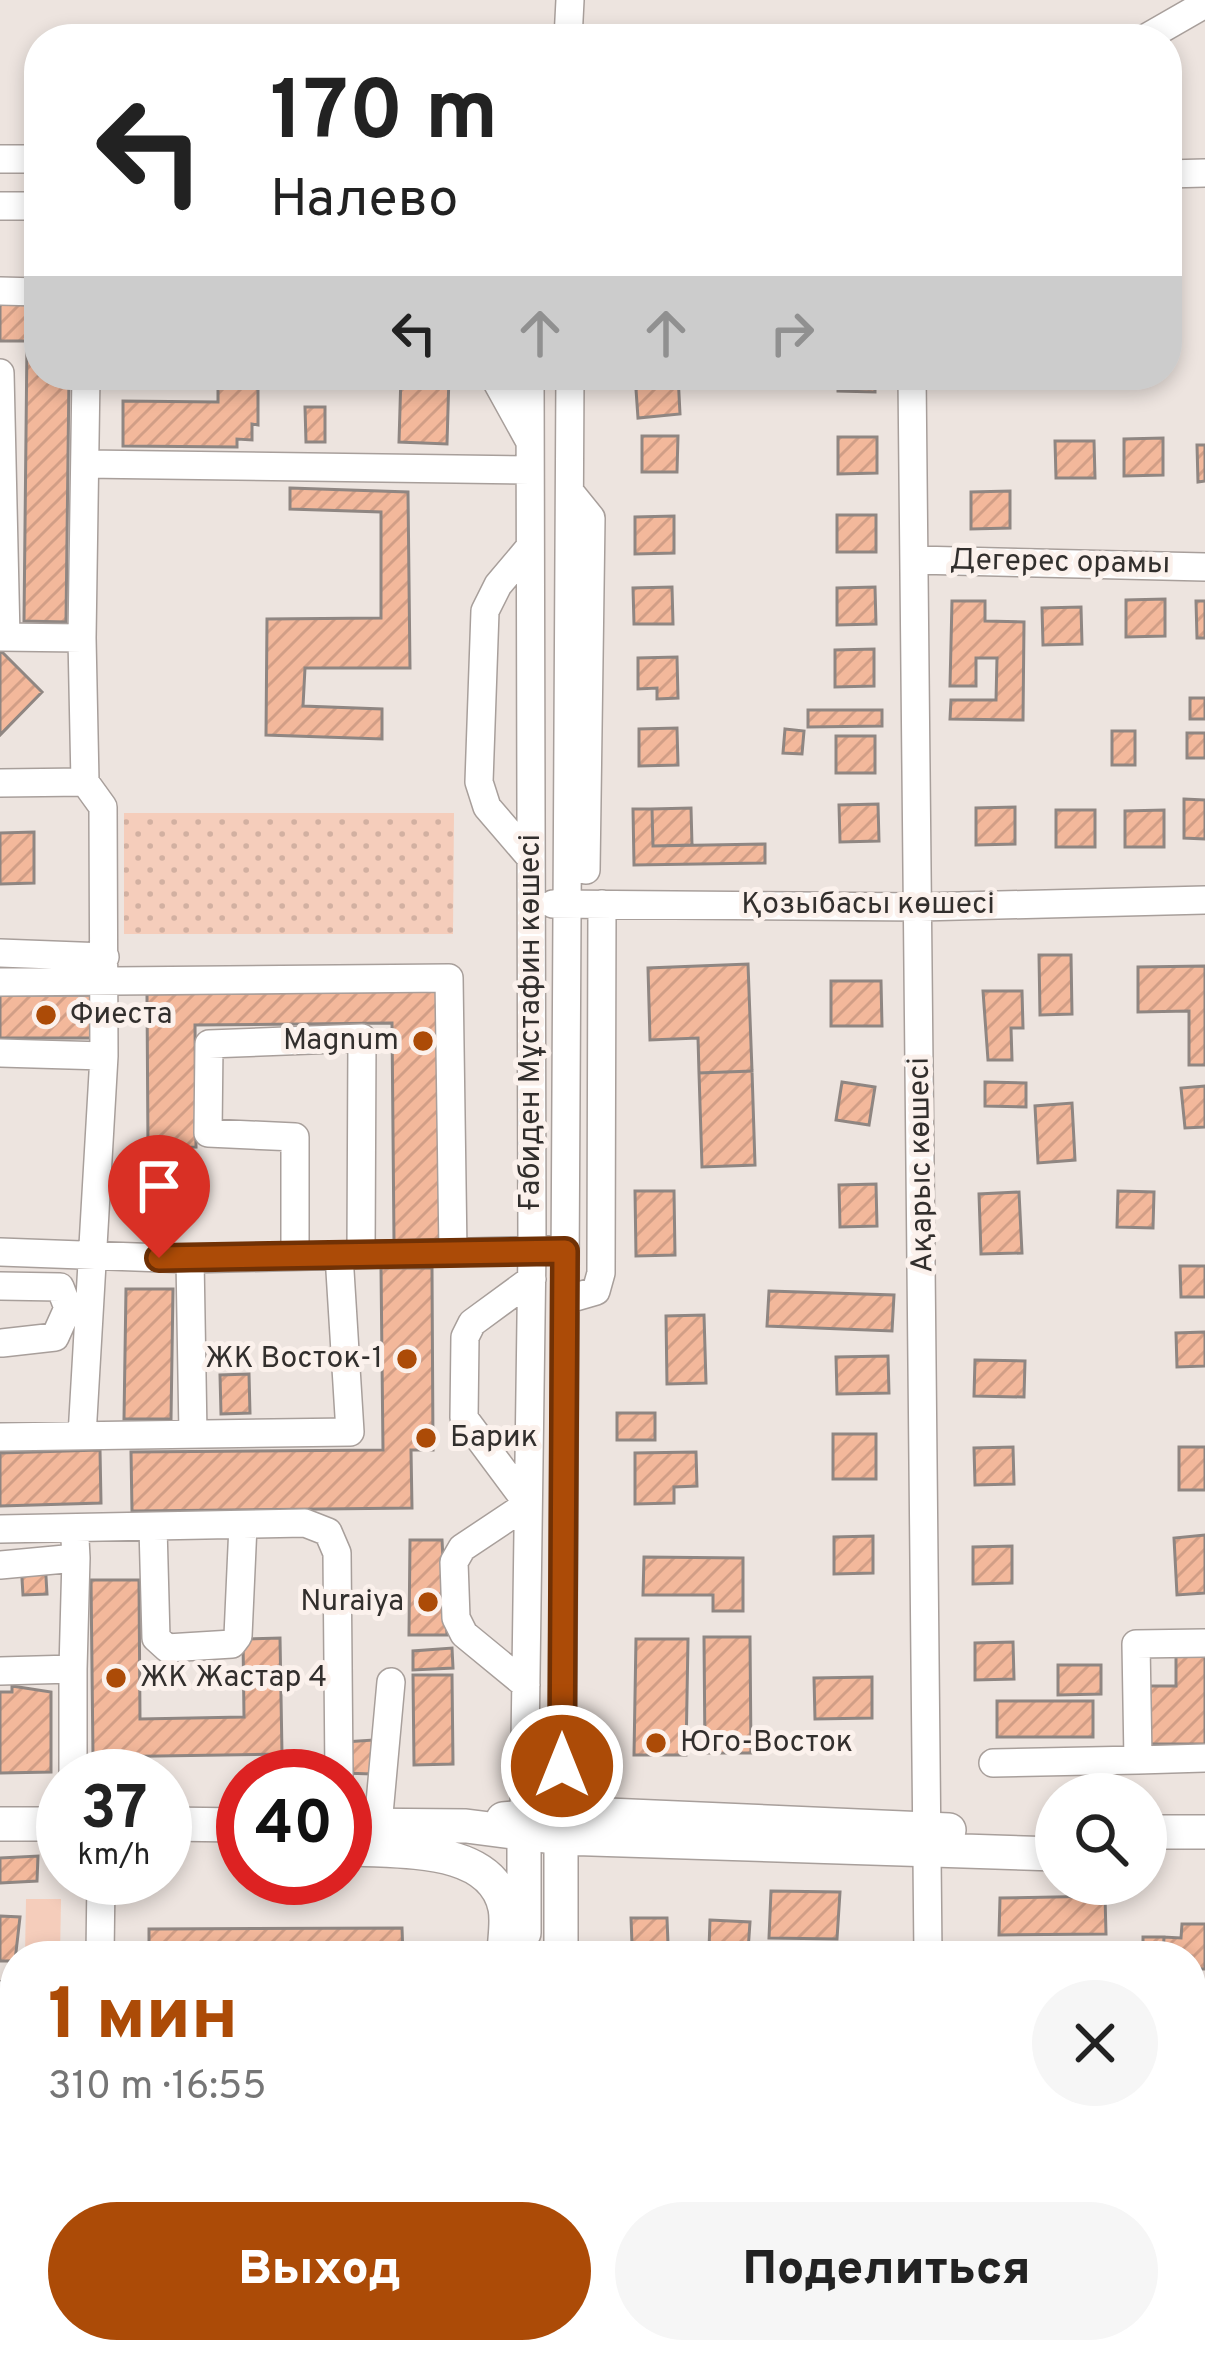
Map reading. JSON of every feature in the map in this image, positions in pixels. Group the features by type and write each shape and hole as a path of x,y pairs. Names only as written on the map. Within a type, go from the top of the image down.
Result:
{"main road":[{"path":"0,1824 36,1824"},
{"path":"372,1825 561,1826 928,1841 1035,1852"},
{"name":"Ғабиден Мұстафин көшесі","path":"524,1825 524,1941"},
{"name":"Ғабиден Мұстафин көшесі","path":"561,1826 561,1941"},
{"path":"1167,1832 1205,1832"},
{"path":"928,1841 1035,1833"},
{"path":"372,1850 438,1856 480,1871 493,1881 506,1911 505,1941"},
{"path":"1167,1855 1205,1855"}],"street":[{"path":"1169,24 1204,3"},
{"path":"0,373 3,637 82,638"},
{"path":"82,1436 104,1056 103,807 86,782 82,638 86,390"},
{"path":"85,464 530,456 500,390"},
{"name":"Ғабиден Мұстафин көшесі","path":"524,1825 532,1279 530,390"},
{"name":"Ғабиден Мұстафин көшесі","path":"561,1826 565,1251 585,904 570,390"},
{"name":"Ақарыс көшесі","path":"912,390 928,1941"},
{"path":"530,547 498,585 485,610 479,782 487,807 530,857"},
{"name":"Дегерес орамы","path":"916,560 1205,567"},
{"path":"0,783 86,782"},
{"name":"Қозыбасы көшесі","path":"531,904 920,907 1205,900"},
{"path":"565,1300 596,1291 601,1273 585,904"},
{"path":"0,952 104,969 449,978 453,1252"},
{"path":"0,982 104,969"},
{"path":"0,1437 350,1432 350,1255 362,1038 209,1045 208,1133 295,1137 295,1256"},
{"path":"0,1053 104,1056"},
{"path":"0,1252 190,1259 565,1251"},
{"path":"190,1259 193,1435"},
{"path":"526,1685 464,1634 456,1618 454,1562 462,1548 528,1504 464,1418 465,1337 472,1323 532,1279"},
{"path":"0,1286 60,1287 68,1309 55,1336 2,1343"},
{"path":"0,1565 153,1527 305,1523 328,1532 333,1541 338,1749"},
{"path":"153,1527 155,1638 167,1648 232,1644 238,1636 243,1525"},
{"path":"0,1529 76,1543"},
{"path":"73,1749 76,1543"},
{"path":"1138,1760 1136,1644 1205,1643"},
{"path":"0,1671 73,1670"},
{"path":"372,1773 391,1682"},
{"path":"993,1763 1205,1758"},
{"path":"100,1941 101,1905"}],"shaded area":[{"path":"124,813 454,813 453,934 124,934"},
{"path":"26,1899 36,1899 36,1905 61,1905 60,1941 25,1941"}],"building":[{"path":"0,300 24,301 24,341 0,341"},
{"path":"26,390 69,390 66,622 24,621"},
{"path":"218,390 258,390 258,425 252,424 252,440 237,439 237,447 123,446 123,401 218,402"},
{"path":"401,390 449,390 447,444 399,442"},
{"path":"636,390 679,390 680,414 638,418"},
{"path":"305,407 325,407 325,442 306,442"},
{"path":"642,436 678,436 677,472 642,472"},
{"path":"838,437 877,437 877,473 838,474"},
{"path":"1163,438 1163,475 1124,476 1124,439"},
{"path":"1055,441 1094,441 1095,478 1056,478"},
{"path":"1197,445 1205,445 1205,481 1198,482"},
{"path":"290,488 408,492 410,668 305,668 303,706 382,709 382,739 266,735 267,619 381,618 381,512 290,509"},
{"path":"1010,491 1010,528 971,529 971,492"},
{"path":"837,515 876,515 876,552 837,552"},
{"path":"674,516 674,553 635,554 635,517"},
{"path":"672,587 673,624 634,624 633,588"},
{"path":"875,587 876,624 837,625 837,588"},
{"path":"1165,599 1165,636 1126,637 1126,600"},
{"path":"952,601 985,601 985,621 1024,622 1023,720 950,719 951,700 996,700 997,658 976,658 976,686 950,686"},
{"path":"1196,601 1205,601 1205,638 1197,638"},
{"path":"1081,607 1082,644 1043,645 1042,608"},
{"path":"874,649 874,686 835,687 835,650"},
{"path":"0,650 42,692 0,735"},
{"path":"677,657 678,698 657,699 657,688 638,689 638,658"},
{"path":"1190,698 1205,698 1205,719 1190,719"},
{"path":"808,710 882,710 882,726 808,727"},
{"path":"677,728 678,765 639,766 639,729"},
{"path":"785,729 804,731 802,754 783,753"},
{"path":"1112,731 1135,731 1135,765 1112,765"},
{"path":"1187,733 1205,733 1205,758 1187,758"},
{"path":"836,736 875,736 875,773 836,773"},
{"path":"1184,799 1205,800 1205,839 1184,838"},
{"path":"878,804 879,841 840,842 839,805"},
{"path":"1015,807 1015,844 976,845 976,808"},
{"path":"691,808 692,845 653,846 652,809"},
{"path":"633,809 652,809 653,846 765,844 765,863 634,865"},
{"path":"1056,810 1095,810 1095,847 1056,847"},
{"path":"1164,810 1164,847 1125,847 1125,811"},
{"path":"34,832 34,883 0,884 0,833"},
{"path":"1039,955 1071,955 1072,1014 1040,1015"},
{"path":"748,964 752,1071 699,1073 698,1038 650,1040 648,968"},
{"path":"1205,966 1205,1065 1189,1065 1189,1011 1138,1012 1138,967"},
{"path":"831,981 881,981 882,1026 831,1026"},
{"path":"439,991 441,1241 394,1241 392,1023 195,1025 196,1147 148,1148 147,994"},
{"path":"983,991 1022,991 1023,1028 1011,1028 1012,1060 988,1060"},
{"name":"Фиеста","path":"0,992 92,992 91,1038 0,1038"},
{"path":"752,1071 755,1165 702,1167 699,1073"},
{"path":"842,1082 875,1087 869,1125 836,1120"},
{"path":"985,1082 1026,1083 1026,1107 985,1106"},
{"path":"1205,1086 1205,1127 1185,1128 1181,1088"},
{"path":"1072,1103 1075,1160 1038,1163 1035,1106"},
{"path":"876,1184 877,1226 840,1227 839,1185"},
{"path":"635,1191 674,1191 675,1255 636,1256"},
{"path":"1118,1191 1154,1192 1153,1228 1117,1227"},
{"path":"1019,1192 1022,1253 981,1254 979,1194"},
{"path":"1180,1266 1205,1266 1205,1297 1181,1297"},
{"name":"ЖК Восток-1","path":"381,1268 432,1268 433,1450 411,1450 412,1508 132,1511 131,1452 383,1450"},
{"path":"126,1289 173,1289 171,1419 124,1419"},
{"path":"769,1291 894,1295 892,1331 767,1326"},
{"path":"704,1315 706,1383 667,1384 666,1316"},
{"path":"1205,1332 1205,1366 1177,1367 1176,1333"},
{"path":"888,1356 889,1393 837,1394 836,1357"},
{"path":"975,1360 1025,1361 1024,1397 974,1396"},
{"path":"249,1374 250,1413 221,1414 220,1375"},
{"path":"617,1413 655,1413 655,1440 617,1440"},
{"path":"833,1434 876,1434 876,1479 833,1479"},
{"path":"1013,1447 1014,1484 975,1485 974,1448"},
{"path":"1179,1447 1205,1447 1205,1490 1179,1490"},
{"path":"100,1450 101,1503 0,1506 0,1453"},
{"path":"696,1452 697,1486 674,1487 674,1503 635,1504 635,1453"},
{"path":"1205,1535 1205,1593 1177,1595 1174,1538"},
{"path":"873,1536 873,1573 834,1574 834,1537"},
{"path":"410,1540 442,1540 447,1635 409,1635"},
{"path":"1012,1546 1012,1583 973,1584 973,1547"},
{"path":"644,1557 743,1558 743,1611 713,1611 713,1595 643,1595"},
{"path":"45,1560 47,1594 23,1595 21,1562"},
{"name":"ЖК Жастар 4","path":"91,1580 139,1580 140,1719 244,1717 243,1639 280,1638 282,1749 216,1749 216,1755 192,1755 192,1749 93,1749"},
{"path":"704,1637 750,1637 751,1753 705,1753"},
{"path":"636,1639 688,1639 686,1755 634,1755"},
{"path":"1013,1642 1014,1679 975,1680 975,1643"},
{"path":"452,1648 453,1668 413,1670 413,1651"},
{"path":"1176,1651 1205,1651 1205,1744 1144,1744 1144,1686 1176,1686"},
{"path":"1058,1665 1101,1665 1101,1694 1058,1695"},
{"path":"413,1675 452,1675 453,1764 414,1765"},
{"path":"872,1677 872,1718 815,1719 814,1678"},
{"path":"12,1686 51,1692 51,1749 36,1749 36,1772 0,1773 0,1692 12,1692"},
{"path":"997,1701 1093,1701 1093,1737 997,1737"},
{"path":"373,1740 372,1757 372,1749 345,1749 345,1742"},
{"path":"36,1856 36,1881 0,1883 0,1858"},
{"path":"771,1891 840,1892 837,1939 769,1938"},
{"path":"1035,1897 1035,1905 1105,1905 1106,1934 999,1935 1000,1898"},
{"path":"0,1916 20,1917 17,1941 0,1941"},
{"path":"631,1918 667,1918 668,1941 632,1941"},
{"path":"710,1920 750,1922 749,1941 709,1941"},
{"path":"1182,1924 1205,1924 1205,1941 1164,1941 1164,1937 1181,1938"},
{"path":"402,1928 402,1941 149,1941 149,1929"}],"place":[{"name":"Фиеста","path":"46,1015"},
{"name":"Magnum","path":"423,1041"},
{"name":"ЖК Восток-1","path":"407,1359"},
{"name":"Барик","path":"426,1438"},
{"name":"Nuraiya","path":"428,1602"},
{"name":"ЖК Жастар 4","path":"116,1678"},
{"name":"Юго-Восток","path":"656,1743"}],"route":[{"path":"159,1258 565,1251 562,1766"}]}
